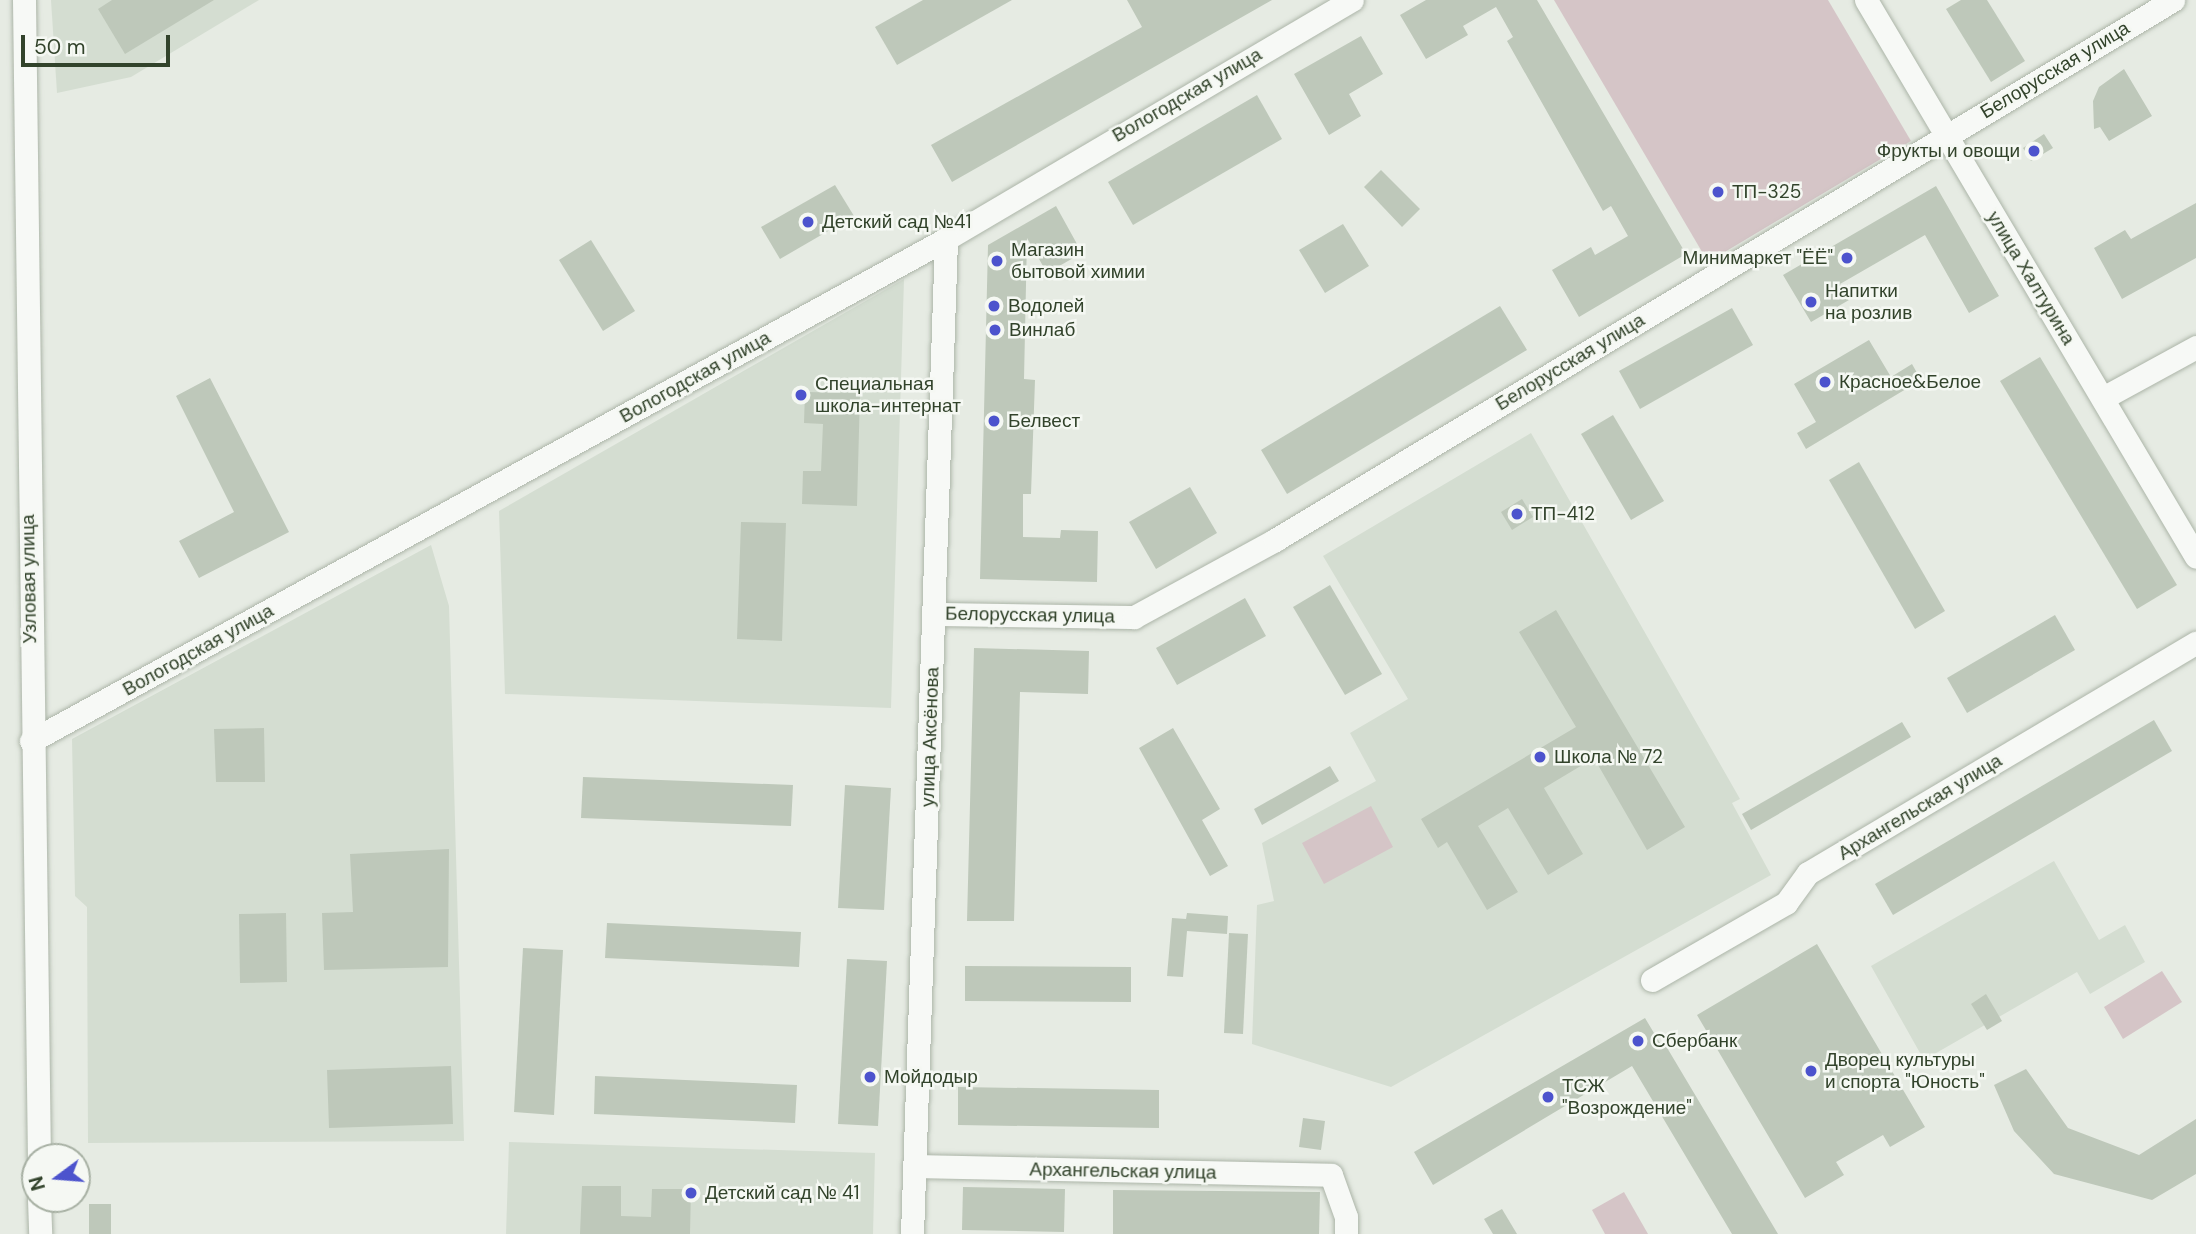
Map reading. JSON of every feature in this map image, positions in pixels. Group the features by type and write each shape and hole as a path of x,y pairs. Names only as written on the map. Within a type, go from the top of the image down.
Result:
{"street":[{"name":"Узловая улица","path":"24,0 38,1143"},
{"name":"Вологодская улица","path":"31,741 946,239 1352,0"},
{"name":"улица Халтурина","path":"1867,0 2196,557"},
{"name":"Белорусская улица","path":"934,614 1134,617 1275,540 2173,0"},
{"name":"улица Аксёнова","path":"912,1234 946,239"},
{"path":"2103,398 2196,347"},
{"name":"Архангельская улица","path":"1652,980 1787,903 1808,873 2196,643"},
{"name":"Архангельская улица","path":"914,1166 1331,1175 1346,1217 1346,1234"},
{"path":"39,1213 40,1234"}],"shaded area":[{"path":"51,0 259,0 131,77 57,93"},
{"path":"1554,0 1828,0 1911,141 1708,262"},
{"name":"Специальная школа-интернат","path":"904,279 891,708 505,694 499,511"},
{"name":"Школа № 72","path":"1531,433 1740,799 1732,803 1771,875 1391,1087 1252,1044 1257,905 1274,901 1262,843 1376,781 1350,733 1408,699 1323,556"},
{"path":"431,545 449,606 464,1141 88,1143 87,907 75,896 72,739"},
{"path":"1371,806 1393,847 1324,884 1302,843"},
{"path":"2054,861 2099,940 2125,925 2145,962 2090,994 2077,972 1924,1060 1871,966"},
{"path":"2162,971 2182,1002 2123,1039 2104,1007"},
{"name":"Детский сад № 41","path":"509,1142 875,1153 873,1234 506,1234"},
{"path":"1624,1192 1648,1234 1605,1234 1592,1210"}],"building":[{"path":"112,0 214,0 125,54 98,9"},
{"path":"923,0 1012,0 897,65 875,27"},
{"path":"1127,0 1272,0 952,182 931,145 1142,27"},
{"path":"1426,0 1537,0 1686,254 1579,317 1552,270 1591,247 1595,255 1628,236 1611,206 1603,211 1507,41 1513,37 1496,7 1463,26 1468,35 1426,59 1400,15"},
{"path":"1961,0 1987,0 2025,61 1991,82 1946,9"},
{"path":"1361,36 1383,74 1349,94 1361,116 1329,135 1294,74"},
{"path":"2124,69 2152,116 2109,141 2100,127 2094,129 2093,101 2099,87"},
{"path":"1257,95 1282,139 1133,225 1108,182"},
{"path":"2044,134 2053,148 2031,161 2023,148"},
{"path":"1381,170 1420,209 1402,227 1364,187"},
{"name":"Детский сад №41","path":"835,185 854,216 780,259 761,227"},
{"path":"1936,186 1999,296 1969,313 1925,235 1840,284 1849,300 1811,322 1783,275"},
{"path":"2196,203 2196,258 2122,299 2094,248 2125,230 2131,239"},
{"path":"1056,206 1082,253 1047,273 1027,238 1024,379 1035,380 1031,494 1023,494 1023,537 1060,538 1061,530 1098,531 1097,582 980,579 988,245"},
{"path":"1343,224 1369,266 1325,293 1299,250"},
{"path":"591,240 635,311 603,331 559,260"},
{"path":"1500,306 1527,350 1287,494 1261,450"},
{"path":"1732,308 1753,345 1640,409 1619,371"},
{"path":"1869,340 1891,377 1912,364 1921,380 1806,449 1797,433 1816,422 1794,384"},
{"path":"2040,357 2177,585 2137,609 2000,381"},
{"path":"210,378 289,532 199,578 179,541 234,512 176,396"},
{"path":"805,392 860,393 857,506 802,504 803,471 821,471 823,424 804,423"},
{"path":"1613,415 1664,501 1631,520 1581,434"},
{"path":"1859,462 1945,611 1915,629 1829,480"},
{"path":"1190,487 1217,533 1156,569 1129,522"},
{"name":"ТП-412","path":"1522,499 1533,517 1512,530 1501,512"},
{"path":"741,522 786,523 782,641 737,639"},
{"path":"1330,585 1382,674 1345,695 1293,607"},
{"path":"1245,598 1266,636 1177,685 1156,648"},
{"path":"1556,610 1685,827 1647,850 1594,758 1544,788 1583,854 1548,875 1508,808 1478,826 1518,892 1487,910 1447,842 1438,848 1421,819 1576,727 1519,632"},
{"path":"2055,615 2075,650 1967,713 1947,678"},
{"path":"974,648 1089,651 1088,694 1020,692 1014,921 967,921"},
{"path":"2154,720 2172,751 1893,915 1875,884"},
{"path":"1902,722 1911,737 1751,830 1742,814"},
{"path":"264,728 265,782 216,782 214,729"},
{"path":"1173,728 1220,809 1202,820 1228,866 1210,876 1139,748"},
{"path":"1330,766 1339,781 1262,825 1254,809"},
{"path":"583,777 793,785 791,826 581,818"},
{"path":"845,785 891,788 884,910 838,908"},
{"path":"449,849 448,967 324,970 322,913 353,912 350,854"},
{"path":"286,913 287,982 240,983 239,914"},
{"path":"1187,913 1228,916 1227,934 1187,931 1183,977 1167,976 1172,918 1186,919"},
{"path":"607,923 801,932 799,967 605,958"},
{"path":"1229,933 1248,934 1243,1034 1224,1033"},
{"name":"Дворец культуры и спорта \"Юность\"","path":"1817,944 1925,1127 1890,1147 1883,1135 1836,1162 1844,1175 1805,1198 1697,1015"},
{"path":"523,948 563,950 554,1115 514,1112"},
{"path":"847,959 887,961 878,1126 838,1124"},
{"path":"965,966 1131,967 1131,1002 965,1001"},
{"path":"1986,994 2002,1021 1987,1030 1971,1004"},
{"path":"1645,1018 1663,1048 1666,1046 1778,1234 1732,1234 1632,1066 1433,1185 1414,1152"},
{"path":"451,1066 453,1124 329,1128 327,1070"},
{"path":"2026,1069 2068,1128 2139,1155 2196,1119 2196,1174 2152,1200 2054,1174 2014,1131 1994,1085"},
{"path":"595,1076 797,1085 795,1123 594,1114"},
{"path":"958,1087 1159,1090 1159,1128 958,1125"},
{"path":"1303,1118 1325,1121 1321,1150 1299,1147"},
{"path":"582,1186 621,1186 621,1216 651,1217 652,1189 691,1189 690,1234 580,1234"},
{"path":"963,1187 1065,1189 1064,1232 962,1230"},
{"path":"1113,1190 1320,1192 1319,1234 1113,1234"},
{"path":"91,1204 111,1204 111,1234 89,1234"},
{"path":"1502,1209 1517,1234 1493,1234 1484,1219"}],"place":[{"name":"Фрукты и овощи","path":"2034,151"},
{"name":"ТП-325","path":"1718,192"},
{"name":"Детский сад №41","path":"808,222"},
{"name":"Минимаркет \"ЁЁ\"","path":"1847,258"},
{"name":"Магазин бытовой химии","path":"997,261"},
{"name":"Напитки на розлив","path":"1811,302"},
{"name":"Водолей","path":"994,306"},
{"name":"Винлаб","path":"995,330"},
{"name":"Красное&Белое","path":"1825,382"},
{"name":"Специальная школа-интернат","path":"801,395"},
{"name":"Белвест","path":"994,421"},
{"name":"ТП-412","path":"1517,514"},
{"name":"Школа № 72","path":"1540,757"},
{"name":"Сбербанк","path":"1638,1041"},
{"name":"Дворец культуры и спорта \"Юность\"","path":"1811,1071"},
{"name":"Мойдодыр","path":"870,1077"},
{"name":"ТСЖ \"Возрождение\"","path":"1548,1097"},
{"name":"Детский сад № 41","path":"691,1193"}]}
